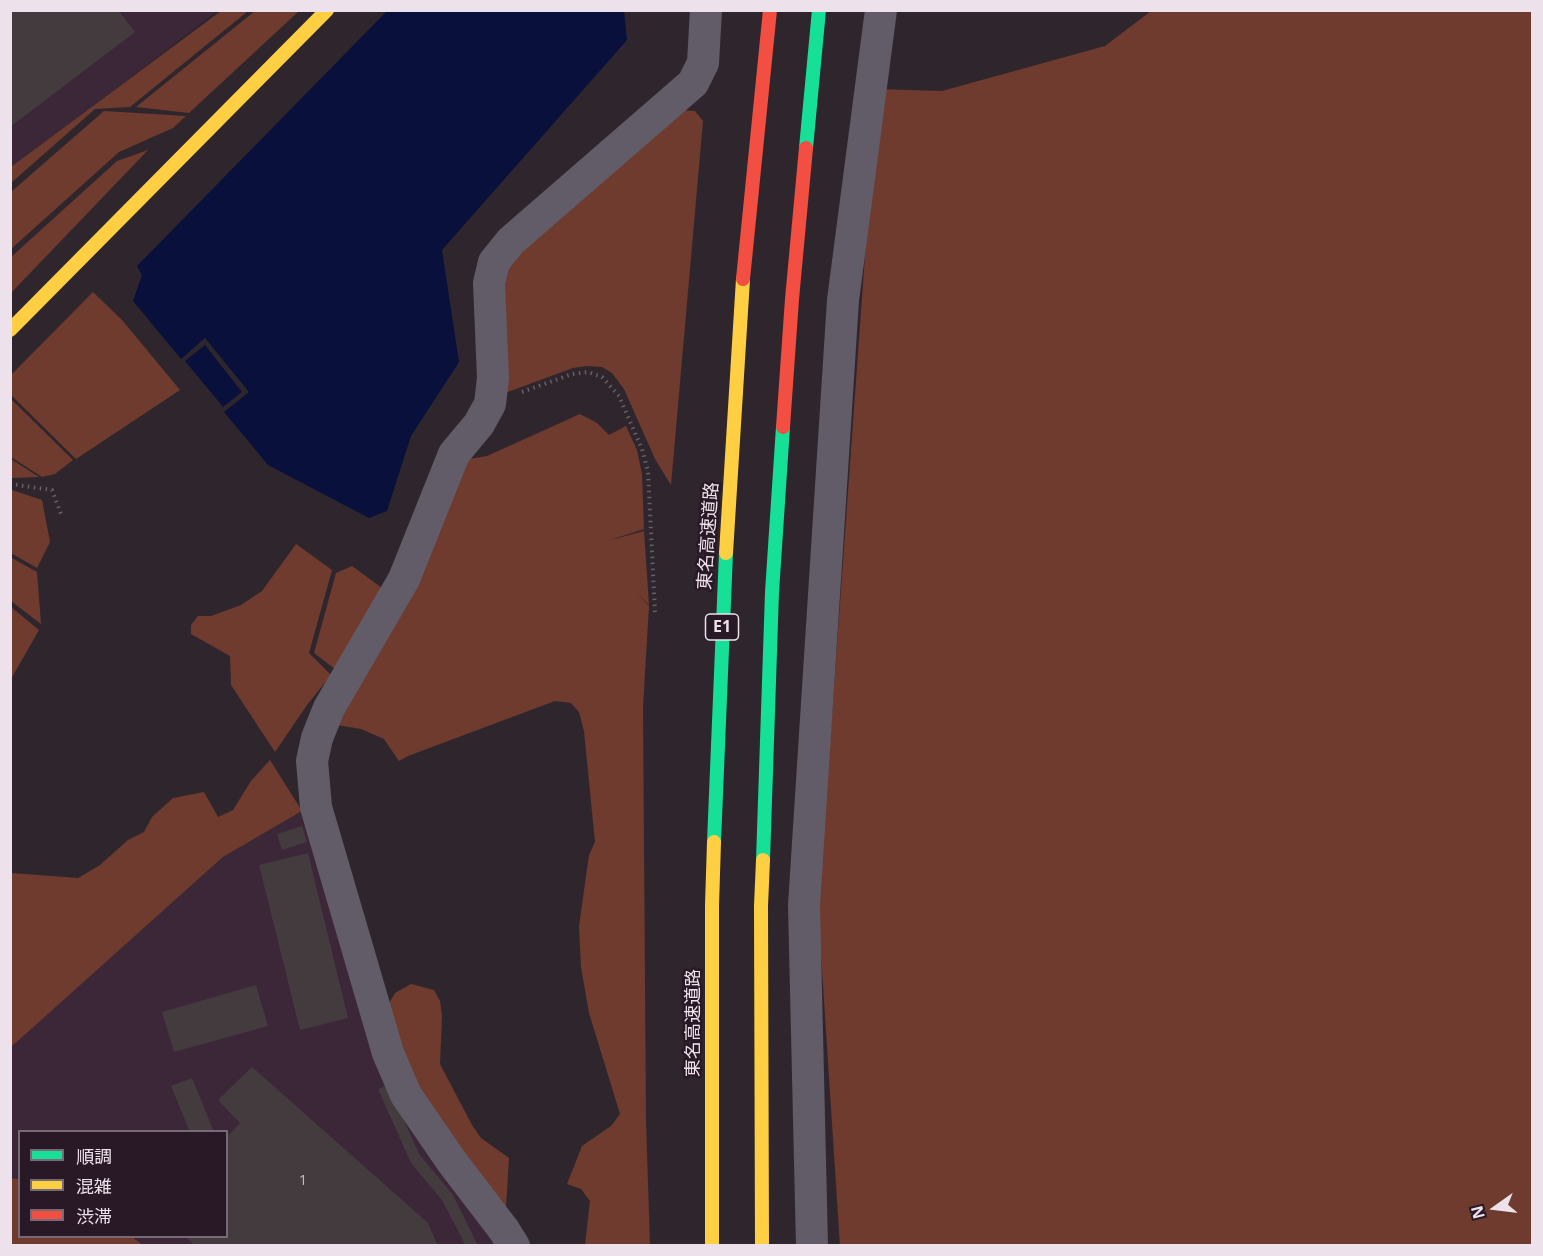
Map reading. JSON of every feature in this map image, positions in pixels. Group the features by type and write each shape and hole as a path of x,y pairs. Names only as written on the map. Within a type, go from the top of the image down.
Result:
{"main road":[{"path":"10,330 327,10"},
{"name":"東名高速道路","path":"712,1245 712,906 723,593 742,293 770,10"},
{"path":"762,1245 761,906 772,592 792,299 819,10"}],"street":[{"path":"514,1245 452,1162 406,1095 388,1053 316,807 312,761 317,738 329,708 404,579 454,454 479,424 490,404 493,378 489,283 494,262 511,242 693,83 703,63 706,10"},
{"path":"812,1245 804,905 843,300 881,10"}],"path":[{"path":"490,404 572,374 588,372 602,377 612,386 638,438 648,471 655,613"},
{"path":"10,484 52,490 62,514"}],"shaded area":[{"path":"11,11 217,11 11,169"},
{"path":"221,11 248,11 130,107 95,109 11,183 11,167"},
{"path":"255,11 299,11 189,113 136,107"},
{"path":"387,11 624,11 627,40 442,250 459,362 411,436 387,511 369,518 268,465 224,412 249,392 205,338 181,359 133,301 142,275 137,266"},
{"path":"1151,11 1532,11 1532,1245 840,1246 818,909 877,89 942,91 1105,46"},
{"path":"680,110 695,111 703,121 671,485 655,459 624,389 612,373 602,367 573,368 505,393 499,291 505,264"},
{"path":"104,111 186,116 173,128 119,152 11,249 11,192"},
{"path":"148,150 11,293 11,257 117,161"},
{"path":"93,292 122,320 180,390 76,459 11,395 11,375"},
{"path":"205,345 242,392 223,407 185,361"},
{"path":"10,398 73,460 55,474 42,477 11,457"},
{"path":"580,414 597,423 609,435 626,426 637,450 642,474 644,529 607,541 644,531 649,605 635,591 649,606 643,707 646,1121 650,1245 585,1245 590,1201 581,1189 567,1184 582,1146 611,1126 620,1114 589,1013 581,967 579,926 589,855 595,842 584,731 579,712 571,703 555,701 399,761 384,739 361,729 331,724 469,459 487,456"},
{"path":"11,459 39,477 11,478"},
{"path":"10,491 42,500 50,542 37,568 11,553"},
{"path":"296,544 332,570 309,653 331,675 275,752 231,685 230,656 191,634 191,625 198,616 211,616 241,605 262,591"},
{"path":"10,557 37,572 41,624 11,601"},
{"path":"352,566 382,588 335,669 314,653 336,573"},
{"path":"11,607 39,630 11,679"},
{"path":"270,760 302,811 223,857 11,1047 11,873 78,878 100,865 128,840 144,832 152,817 173,798 204,792 218,817 233,810 251,781"},
{"path":"303,811 373,1040 500,1245 143,1245 133,1238 228,1238 228,1130 18,1130 18,1178 11,1177 10,1048 224,857"},
{"path":"411,984 434,990 440,1001 442,1016 440,1064 481,1138 509,1158 506,1207 470,1162 418,1087 401,1049 388,1005 395,993"},
{"path":"11,1178 18,1179 18,1238 133,1238 143,1245 11,1245"}],"building":[{"path":"10,10 118,10 135,32 10,127"},
{"path":"302,826 307,842 282,850 277,834"},
{"path":"308,853 348,1018 300,1030 259,865"},
{"path":"256,985 268,1026 174,1052 162,1012"},
{"path":"252,1067 428,1223 438,1246 195,1246 187,1238 228,1238 228,1136 240,1123 218,1100"},
{"path":"192,1078 213,1130 189,1130 171,1086"},
{"path":"388,1085 419,1154 453,1195 478,1246 466,1246 442,1200 411,1163 378,1089"}],"traffic: fast":[{"path":"806,148 819,10"},
{"path":"763,860 772,592 783,427"},
{"path":"714,842 726,553"}],"traffic: slow":[{"path":"10,330 327,10"},
{"path":"726,553 743,279"},
{"path":"712,1246 714,842"},
{"path":"762,1246 761,906 763,860"}],"traffic: jam":[{"path":"743,279 770,10"},
{"path":"783,427 806,148"}]}
